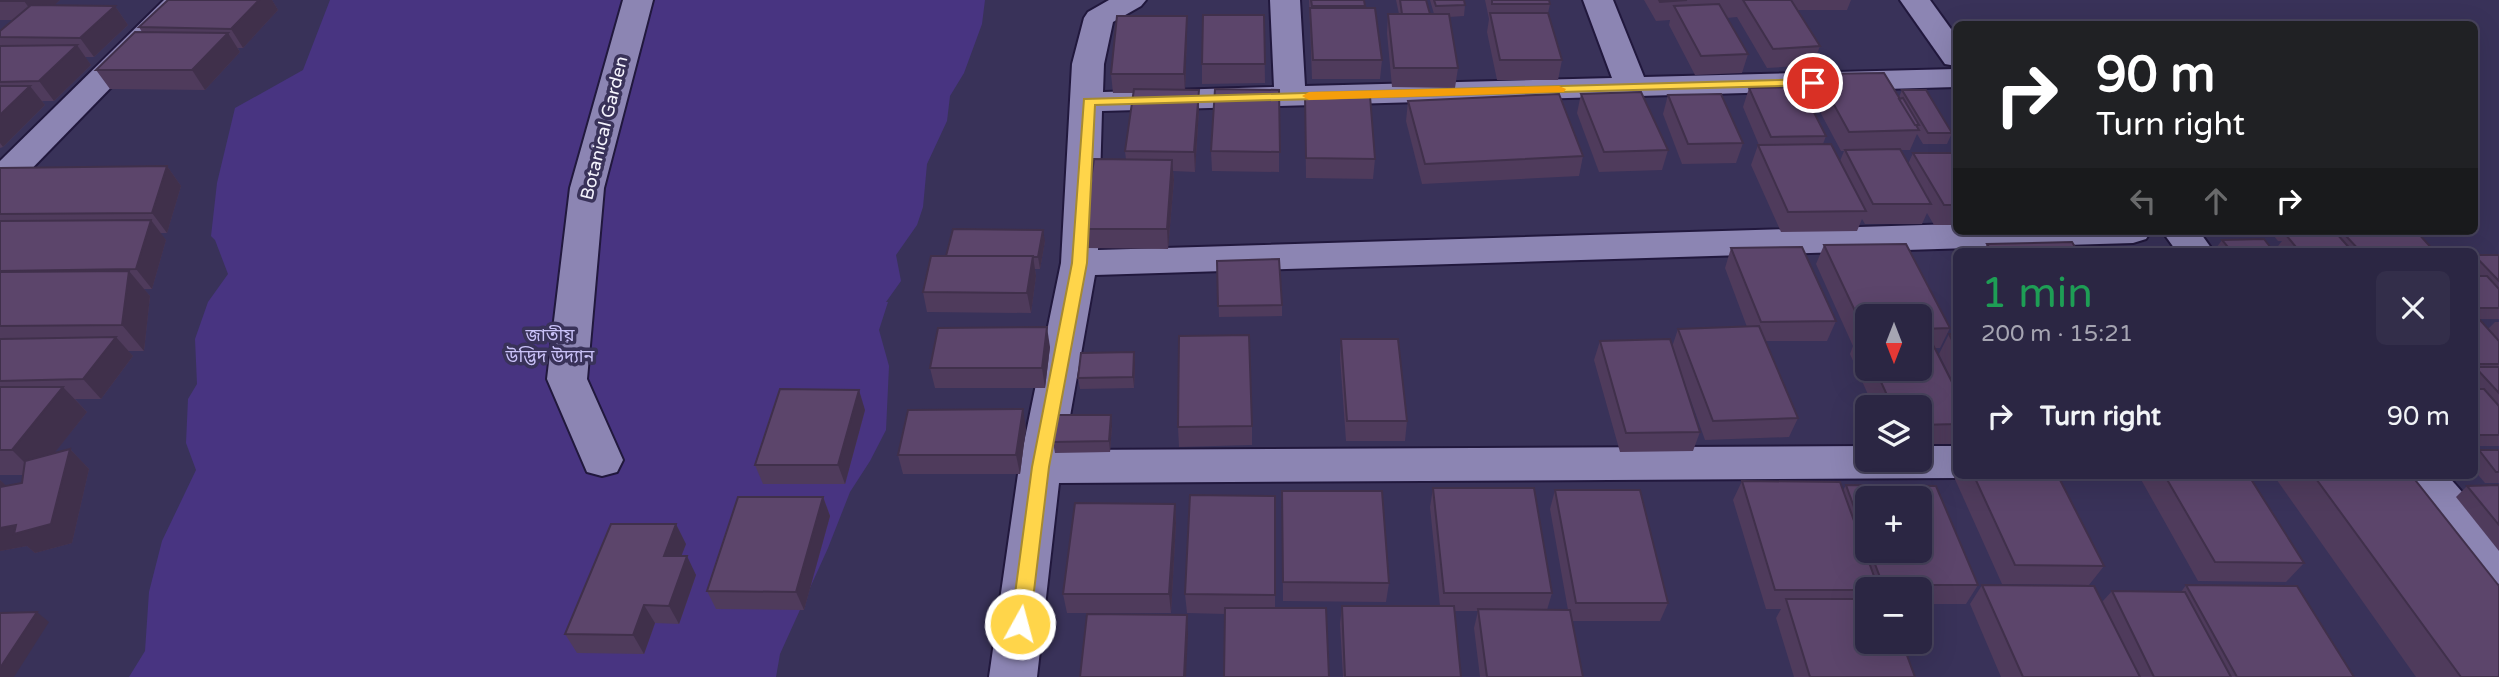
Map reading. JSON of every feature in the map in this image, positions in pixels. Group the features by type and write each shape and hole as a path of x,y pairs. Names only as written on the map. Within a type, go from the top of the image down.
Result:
{"street":[{"path":"0,181 181,0"},
{"name":"Botanical Garden","path":"602,460 568,379 586,188 638,0"},
{"path":"1013,677 1040,467 1079,263 1088,64 1099,18 1131,0"},
{"path":"1284,0 1290,96"},
{"path":"1598,0 1632,88"},
{"path":"1915,0 1953,53"},
{"path":"1088,102 1953,78"},
{"path":"1079,263 2001,235"},
{"path":"1040,467 1953,462"},
{"path":"2426,479 2499,565"}],"green space":[{"name":"জাতীয় উদ্ভিদ উদ্যান","path":"330,0 985,0 982,24 964,73 950,96 947,121 927,164 923,207 917,225 896,255 901,281 886,302 879,330 889,366 886,430 850,492 780,654 776,677 129,677 145,651 149,592 162,541 196,470 186,443 188,399 197,384 195,339 208,302 228,274 211,236 217,183 235,108 303,70"}],"building":[{"path":"168,0 259,0 231,29 139,27"},
{"path":"1311,0 1364,0 1365,6 1312,6"},
{"path":"1400,0 1426,0 1430,14 1402,14"},
{"path":"1434,0 1464,0 1465,5 1436,6"},
{"path":"1492,0 1549,0 1550,4 1492,4"},
{"path":"1743,0 1791,0 1820,46 1773,49"},
{"path":"1719,4 1748,54 1701,56 1674,6"},
{"path":"31,5 115,6 80,38 0,37 0,31"},
{"path":"1310,8 1375,8 1382,60 1313,60"},
{"path":"1490,13 1548,13 1562,60 1500,60"},
{"path":"1388,14 1449,14 1458,68 1394,68"},
{"path":"1203,15 1264,15 1265,64 1202,64"},
{"path":"1117,16 1187,16 1184,74 1111,74"},
{"path":"135,32 228,33 192,70 96,70"},
{"path":"77,45 39,81 0,82 0,46"},
{"path":"1884,73 1919,130 1849,132 1817,74"},
{"path":"0,86 30,86 0,115"},
{"path":"1801,87 1826,136 1771,137 1749,88"},
{"path":"1134,89 1199,90 1194,152 1125,151"},
{"path":"1215,89 1279,90 1280,152 1211,151"},
{"path":"1902,90 1926,90 1952,133 1928,133"},
{"path":"1641,92 1668,150 1604,152 1581,94"},
{"path":"1559,94 1583,156 1425,164 1408,101"},
{"path":"1721,94 1743,143 1688,144 1668,95"},
{"path":"1305,95 1370,96 1375,159 1306,158"},
{"path":"1903,98 1919,125 1915,125 1899,99"},
{"path":"1831,144 1866,211 1788,212 1758,145"},
{"path":"1900,149 1931,204 1873,204 1845,150"},
{"path":"1913,153 1953,153 1953,205 1944,205"},
{"path":"1094,159 1172,160 1167,229 1084,229"},
{"path":"167,166 152,213 0,214 0,168"},
{"path":"151,220 136,269 0,271 0,221"},
{"path":"953,229 1043,230 1038,257 946,256"},
{"path":"2286,235 2338,235 2349,248 2297,248"},
{"path":"2345,235 2420,235 2431,248 2357,248"},
{"path":"2264,239 2271,248 2229,248 2222,240"},
{"path":"2072,242 2076,248 1990,248 1987,244"},
{"path":"1906,244 1950,328 1932,329 1932,304 1855,304 1855,311 1824,245"},
{"path":"1802,247 1836,321 1761,322 1731,248"},
{"path":"2478,255 2499,255 2499,281 2478,259"},
{"path":"931,256 1033,256 1027,293 923,292"},
{"path":"1279,259 1282,305 1218,306 1217,261"},
{"path":"129,271 122,325 0,326 0,272"},
{"path":"2478,276 2487,276 2499,289 2499,308 2478,308"},
{"path":"2478,320 2499,341 2499,364 2478,364"},
{"path":"1759,326 1798,418 1713,421 1678,329"},
{"path":"1047,327 1042,368 930,368 938,328"},
{"path":"1249,335 1252,426 1178,427 1179,336"},
{"path":"116,337 83,379 0,381 0,339"},
{"path":"1341,339 1398,339 1407,421 1347,421"},
{"path":"1670,339 1700,432 1626,433 1600,341"},
{"path":"1932,343 1953,384 1953,424 1932,425 1932,395 1887,395 1881,382 1932,382"},
{"path":"1134,352 1133,377 1078,378 1081,353"},
{"path":"2478,367 2499,367 2499,393 2478,370"},
{"path":"0,387 63,387 12,450 0,450"},
{"path":"780,389 859,390 838,465 755,465"},
{"path":"2478,389 2484,389 2499,406 2499,435 2478,435"},
{"path":"1023,409 1016,455 898,455 908,410"},
{"path":"1056,415 1111,415 1109,441 1053,442"},
{"path":"70,449 51,524 14,534 16,525 0,528 0,487 22,483 25,461"},
{"path":"2479,450 2499,450 2499,472 2496,472"},
{"path":"1975,479 2060,479 2104,566 2015,565"},
{"path":"2167,479 2251,479 2304,563 2215,562"},
{"path":"2316,479 2414,479 2499,586 2499,677 2461,677"},
{"path":"1742,481 1840,482 1855,524 1855,563 1869,563 1874,577 1855,577 1855,590 1775,590"},
{"path":"1846,485 1936,486 1978,585 1932,585 1932,577 1880,577 1875,563 1932,563 1932,486 1855,486 1855,510"},
{"path":"2499,485 2499,525 2467,486"},
{"path":"1433,488 1534,488 1552,593 1444,593"},
{"path":"1555,490 1640,490 1668,603 1576,603"},
{"path":"1282,491 1382,491 1389,583 1283,582"},
{"path":"1190,495 1275,496 1275,595 1185,594"},
{"path":"738,497 823,497 796,592 707,591"},
{"path":"1075,503 1175,504 1169,594 1063,594"},
{"path":"611,524 676,524 664,556 687,556 669,606 644,605 633,635 565,634"},
{"path":"1982,585 2094,586 2140,677 2023,677"},
{"path":"2186,585 2297,586 2354,677 2237,677"},
{"path":"2112,591 2185,592 2231,677 2154,677"},
{"path":"1786,599 1855,599 1855,654 1906,654 1915,677 1810,677"},
{"path":"1342,606 1454,606 1461,677 1345,677"},
{"path":"1225,608 1326,608 1329,677 1224,677"},
{"path":"1478,609 1570,610 1583,677 1487,677"},
{"path":"37,612 0,668 0,613"},
{"path":"1087,614 1187,615 1184,677 1080,677"}],"slow traffic":[{"path":"1309,96 1559,89"}],"route":[{"path":"1020,624 1040,467 1079,263 1088,102 1813,83"}]}
